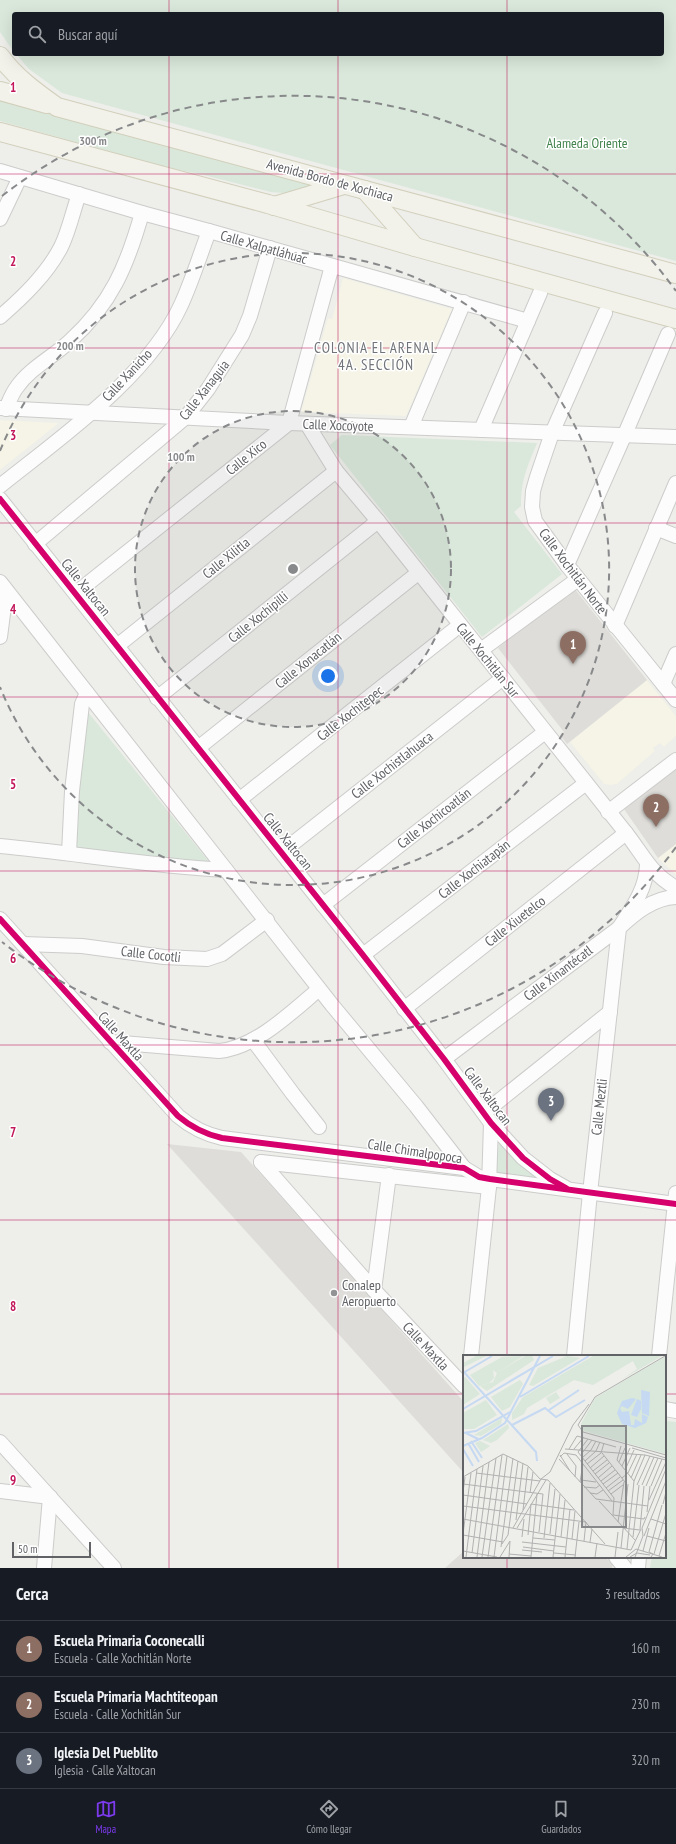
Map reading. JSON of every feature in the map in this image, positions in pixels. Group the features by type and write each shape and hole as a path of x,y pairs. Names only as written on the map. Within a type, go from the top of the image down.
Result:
{"main road":[{"name":"Avenida Bordo de Xochiaca","path":"0,56 33,90 57,107 676,274"},
{"path":"0,91 57,107"},
{"path":"0,132 274,206 415,247 672,326"},
{"path":"274,206 344,184"},
{"path":"365,190 415,247"}],"street":[{"name":"Calle Xalpatláhuac","path":"0,171 142,213 528,321"},
{"path":"0,219 20,177"},
{"path":"0,317 39,280 50,264 61,246 79,194"},
{"path":"3,409 16,388 26,377 70,341 96,314 118,281 132,247 142,213"},
{"name":"Calle Xanicho","path":"0,486 91,413 133,373 170,325 181,305 209,231"},
{"name":"Calle Xanaguia","path":"35,544 186,417 208,389 242,334 250,316 270,248"},
{"path":"289,423 332,266"},
{"path":"481,430 540,293"},
{"path":"411,427 464,302"},
{"name":"Calle Xochitlán Norte","path":"605,313 552,433 536,477 532,507 535,521 567,565 676,700"},
{"path":"567,565 626,434 672,326"},
{"name":"Calle Xocoyote","path":"3,409 307,424 552,433 626,434 676,437"},
{"name":"Calle Xico","path":"76,593 289,423"},
{"name":"Calle Xochitlán Sur","path":"307,424 336,471 378,521 626,833 647,865 661,880 676,888"},
{"name":"Calle Xilitla","path":"117,646 336,471"},
{"path":"615,626 676,483"},
{"name":"Calle Xaltocan","path":"0,499 76,593 157,698 282,852 444,1059 488,1118 523,1158 550,1179 566,1188"},
{"name":"Calle Xochipilli","path":"157,698 378,521"},
{"path":"656,528 676,536"},
{"name":"Calle Xonacatlán","path":"198,748 418,573"},
{"path":"481,650 578,578"},
{"path":"0,637 3,586"},
{"path":"3,586 267,920 319,989 416,1106 464,1168"},
{"name":"Calle Xochitepec","path":"239,800 460,625"},
{"path":"663,684 676,654"},
{"name":"Calle Xochistlahuaca","path":"282,852 503,678"},
{"path":"69,853 72,791 82,704 87,694"},
{"name":"Calle Xochicoatlán","path":"323,905 545,732"},
{"path":"608,812 676,760"},
{"name":"Calle Xochiatapán","path":"363,955 586,783"},
{"name":"Calle Xiuetelco","path":"404,1009 626,833"},
{"path":"0,846 69,853 132,862 226,870"},
{"name":"Calle Meztli","path":"574,1355 619,928 640,896 646,879 647,865"},
{"name":"Calle Xinantécatl","path":"444,1059 619,928 638,910 656,902 676,897"},
{"name":"Calle Maxtla","path":"0,919 178,1116 189,1125 207,1135 243,1140"},
{"name":"Calle Cocotli","path":"23,944 82,946 157,956 207,960 222,954 267,920"},
{"path":"110,1042 219,1051 237,1048 253,1040 289,1014 319,989"},
{"path":"471,1355 490,1183 488,1118 610,1012"},
{"path":"253,1040 319,1127"},
{"name":"Calle Chimalpopoca","path":"243,1140 464,1168 490,1183 566,1188 590,1193 676,1200"},
{"name":"Calle Maxtla","path":"389,1175 262,1162 374,1290 463,1385"},
{"path":"374,1290 389,1175 490,1183"},
{"path":"659,1355 676,1200"},
{"path":"666,1409 676,1411"},
{"path":"0,1442 114,1568"},
{"path":"0,1491 50,1496"},
{"path":"44,1568 50,1496"},
{"path":"617,1558 625,1568"},
{"path":"638,1568 639,1558"}],"shaded area":[{"path":"343,278 452,309 406,416 301,412 328,318 332,319"},
{"path":"0,420 59,423 0,470"},
{"path":"574,588 647,680 567,744 560,735 564,732 498,648"},
{"path":"647,680 676,716 676,736 664,747 660,743 653,748 655,751 617,784 604,784 570,742"},
{"path":"676,763 676,844 658,858 624,809 674,769"},
{"path":"676,844 676,875 658,858"},
{"name":"Conalep Aeropuerto","path":"167,1144 241,1152 463,1401 463,1472"},
{"path":"463,1552 463,1558 606,1558 613,1565 612,1568 445,1568"}],"green space":[{"name":"Alameda Oriente","path":"0,0 676,0 676,261 62,93 29,69 18,56 664,56 664,12 12,12 12,49 0,32"},
{"path":"0,98 314,185 308,189 284,193 271,192 170,168 0,121"},
{"path":"342,435 537,443 525,474 521,506 514,512 562,574 482,637 330,445"},
{"path":"87,711 210,863 72,852"},
{"path":"499,1141 551,1183 496,1175"},
{"path":"666,1421 676,1422 676,1568 650,1568 652,1558 666,1558"}],"cycle path":[{"path":"0,499 363,955 444,1059 491,1123 523,1158 550,1179 566,1188"},
{"path":"0,919 178,1116 188,1124 204,1132 222,1138 464,1168 479,1177 490,1179 676,1204"}],"place":[{"name":"Escuela Primaria Coconecalli","path":"573,664"},
{"name":"Escuela Primaria Machtiteopan","path":"656,827"},
{"name":"Iglesia Del Pueblito","path":"551,1121"},
{"name":"Conalep Aeropuerto","path":"334,1293"}],"district":[{"name":"COLONIA EL ARENAL 4A. SECCIÓN","path":"376,356"}]}
